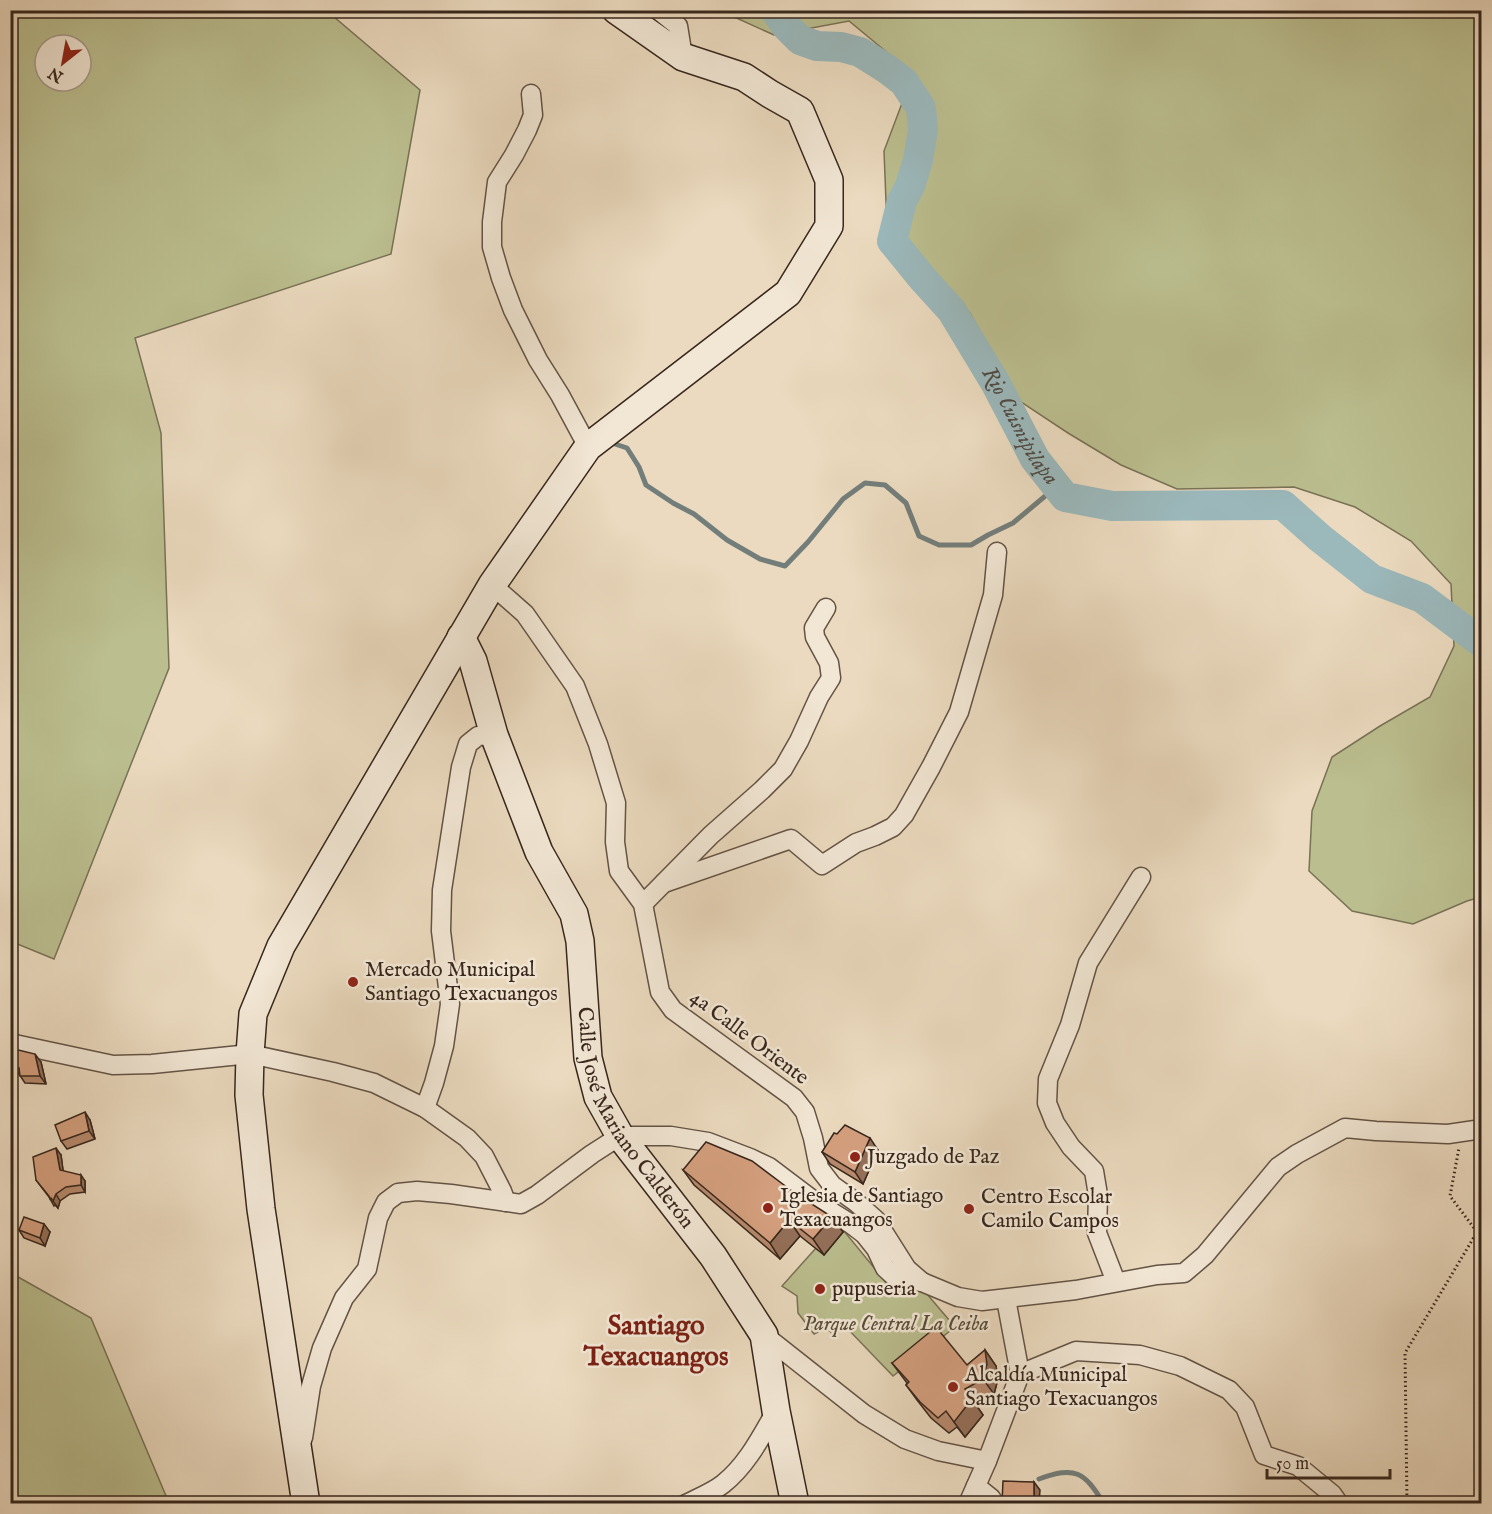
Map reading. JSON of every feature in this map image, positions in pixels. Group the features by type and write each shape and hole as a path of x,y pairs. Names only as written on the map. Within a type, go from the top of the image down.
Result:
{"street":[{"path":"306,1503 261,1209 249,1095 253,1014 281,946 461,637 492,585 588,447 788,293 829,226 829,180 800,111 744,77 683,57 616,10"},
{"path":"658,10 678,26 683,57"},
{"path":"531,94 533,115 514,155 497,182 492,222 492,247 513,310 538,360 588,447"},
{"path":"664,883 791,839 822,865 856,843 893,827 903,815 931,767 959,712 993,596 997,552"},
{"name":"4a Calle Oriente","path":"492,585 525,614 574,687 598,744 616,803 615,842 619,871 643,904 660,992 673,1010 794,1098 805,1112 819,1168 832,1185 876,1220 907,1269 922,1282"},
{"path":"643,904 711,835 783,769 831,678 829,663 815,637 814,628 826,608"},
{"name":"Calle José Mariano Calderón","path":"461,637 473,660 494,735 539,852 574,914 580,941 588,1058 598,1097 620,1136 713,1256 764,1335 864,1414 905,1439 938,1451 987,1461"},
{"path":"425,1108 444,1046 450,1004 441,931 442,890 461,767 468,744 478,735 494,735"},
{"path":"1116,1282 1097,1233 1098,1195 1094,1171 1071,1147 1055,1123 1047,1103 1048,1079 1070,1025 1088,963 1142,877"},
{"path":"10,1043 113,1065 152,1064 250,1054 374,1083 425,1108 467,1138 484,1156 506,1202"},
{"path":"300,1458 311,1386 322,1348 344,1298 367,1269 378,1218 386,1202 398,1193 417,1191 452,1194 521,1204 620,1136 671,1136 708,1142 769,1167 814,1201 864,1234 876,1249 885,1268 896,1278 922,1282 958,1297 982,1301 1076,1290 1157,1275 1184,1273 1205,1255 1278,1167 1345,1128 1448,1134 1482,1129"},
{"path":"968,1503 987,1461 1020,1374 1006,1299"},
{"path":"764,1335 776,1412 795,1503"},
{"path":"1020,1374 1076,1351 1140,1355 1180,1366 1229,1390 1245,1407 1264,1455 1298,1466 1332,1494 1339,1503"},
{"path":"686,1503 722,1485 743,1465 776,1412"},
{"path":"976,1486 995,1503"}],"path":[{"path":"1407,1503 1405,1353 1477,1232 1450,1196 1462,1132"}],"green space":[{"path":"10,11 327,11 420,90 391,254 135,338 161,433 169,668 54,959 10,941"},
{"path":"721,11 1481,11 1481,897 1413,924 1352,911 1309,871 1312,811 1332,757 1430,697 1454,646 1451,584 1411,541 1355,507 1294,487 1177,489 1121,465 1015,398 970,313 887,227 884,151 913,74 849,21 774,35"},
{"name":"Parque Central La Ceiba","path":"844,1231 889,1286 921,1287 955,1327 893,1376 844,1325 834,1335 826,1328 814,1334 798,1313 797,1296 782,1286 816,1248 824,1254"},
{"path":"11,1273 91,1318 169,1503 11,1503"}],"building":[{"path":"10,1048 35,1054 40,1076 20,1076 19,1068 15,1069 14,1060 10,1060"},
{"path":"85,1112 89,1131 61,1141 55,1125"},
{"path":"845,1125 870,1138 855,1172 822,1152 834,1133 837,1134"},
{"name":"Iglesia de Santiago Texacuangos","path":"706,1142 752,1161 796,1194 832,1217 813,1239 789,1220 770,1243 683,1170"},
{"path":"56,1148 60,1170 81,1175 81,1185 66,1187 56,1194 53,1201 36,1180 33,1157"},
{"path":"24,1217 44,1224 40,1238 19,1230"},
{"name":"Alcaldía Municipal Santiago Texacuangos","path":"936,1327 967,1365 985,1350 987,1364 983,1379 965,1389 972,1399 954,1422 946,1411 938,1418 920,1402 906,1385 909,1382 892,1363"},
{"path":"1003,1481 1034,1482 1034,1503 1002,1503"}],"waterway":[{"name":"Rio Cuisnipilapa","path":"775,10 800,40 817,46 841,47 860,52 887,69 904,82 921,108 923,130 918,160 910,186 902,201 892,241 952,311 996,384 1035,459 1065,497 1112,506 1283,505 1372,579 1422,598 1482,643"},
{"path":"609,442 627,448 639,467 646,485 694,514 727,540 760,559 785,566 843,499 865,483 885,485 906,503 919,536 939,545 971,545 1013,523 1056,487"},
{"path":"1039,1479 1062,1473 1078,1474 1090,1484 1104,1504"}],"place":[{"name":"Mercado Municipal Santiago Texacuangos","path":"353,982"},
{"name":"Juzgado de Paz","path":"855,1157"},
{"name":"Iglesia de Santiago Texacuangos","path":"768,1208"},
{"name":"Centro Escolar Camilo Campos","path":"969,1209"},
{"name":"pupuseria","path":"820,1289"},
{"name":"Alcaldía Municipal Santiago Texacuangos","path":"953,1387"}],"district":[{"name":"Santiago Texacuangos","path":"656,1342"}]}
